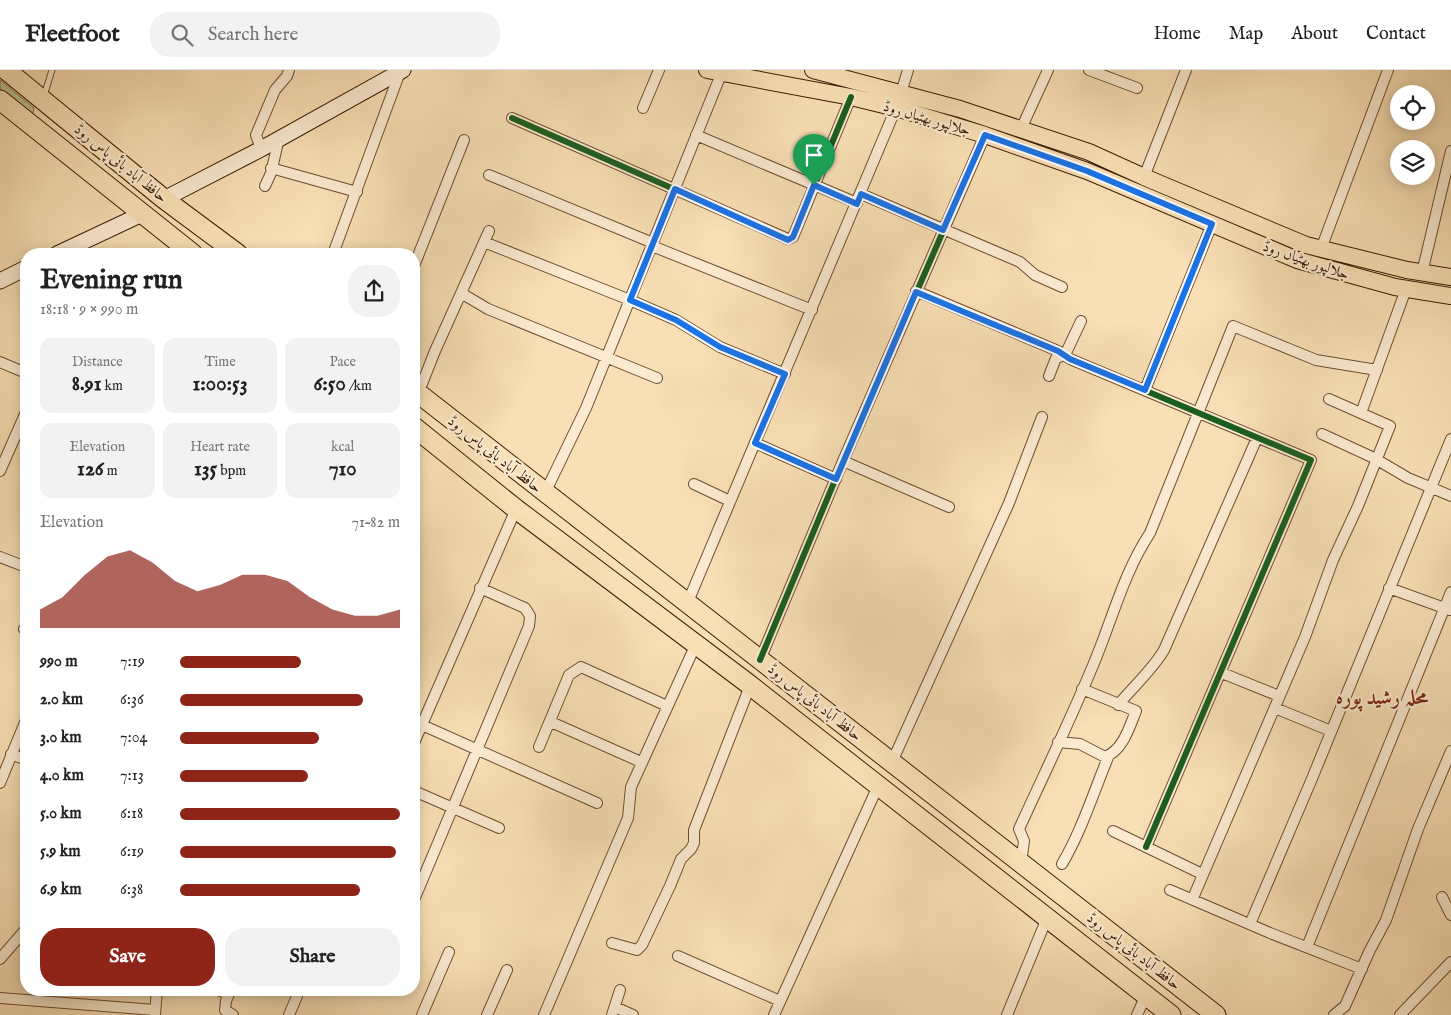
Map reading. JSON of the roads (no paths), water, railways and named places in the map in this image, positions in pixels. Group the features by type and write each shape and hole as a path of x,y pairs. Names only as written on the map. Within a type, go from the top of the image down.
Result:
{"highway":[{"path":"0,94 12,100 30,114 34,111 34,108 16,94 2,70"},
{"name":"حافظ آباد بائی پاس روڈ","path":"6,70 164,199 230,248"},
{"name":"حافظ آباد بائی پاس روڈ","path":"0,100 185,248"},
{"path":"83,168 58,138 37,120 39,115 44,116 63,133 101,146"},
{"name":"حافظ آباد بائی پاس روڈ","path":"420,395 1216,1015"},
{"name":"حافظ آباد بائی پاس روڈ","path":"420,432 516,509 696,644 1171,1015"}],"main road":[{"name":"جلالپور بھٹیاں روڈ","path":"813,70 842,74 899,100 985,135 1087,171 1297,260 1339,273 1451,296"},
{"name":"جلالپور بھٹیاں روڈ","path":"715,71 851,97 899,100 1021,129 1089,152 1274,232 1321,249 1422,273 1451,277"}],"street":[{"path":"261,149 256,135 275,90 287,76 289,70"},
{"path":"643,108 659,70"},
{"path":"687,604 859,199 899,100 908,70"},
{"path":"1021,129 1048,70"},
{"path":"1089,70 1137,88"},
{"path":"1115,80 1119,70"},
{"path":"1144,177 1186,70"},
{"path":"1321,249 1388,70"},
{"path":"164,199 261,149 401,71"},
{"path":"335,248 401,71"},
{"path":"545,494 586,408 675,189 696,135 715,71"},
{"path":"512,118 788,240 793,237 851,97"},
{"path":"696,135 814,185 859,199 943,230 1020,262 1035,275 1062,287"},
{"path":"760,660 843,461 985,135"},
{"path":"265,186 271,173 279,138"},
{"path":"420,251 464,140"},
{"path":"1422,273 1451,151"},
{"path":"271,168 357,192"},
{"path":"488,175 652,245 812,310"},
{"path":"70,248 142,214"},
{"path":"1145,390 1212,224"},
{"path":"420,383 489,231"},
{"path":"484,242 676,320 720,347 785,374"},
{"path":"0,281 20,271"},
{"path":"1361,413 1406,288"},
{"path":"916,292 1311,460 1222,673 1183,758 1146,847"},
{"path":"461,294 488,309 657,378"},
{"path":"1049,376 1056,358 1065,355 1081,321"},
{"path":"1021,863 1024,841 1019,829 1082,689 1127,579 1143,543 1150,533 1200,413 1233,326 1316,360 1376,370"},
{"path":"0,362 20,370"},
{"path":"1193,898 1305,637 1333,560 1390,426 1329,399"},
{"path":"892,762 1009,503 1042,418"},
{"path":"0,472 20,426"},
{"path":"1322,434 1376,459 1408,478 1451,496"},
{"path":"1118,704 1156,663 1164,650 1243,466 1257,438"},
{"path":"1250,924 1451,439"},
{"path":"755,443 836,479"},
{"path":"843,461 950,507"},
{"path":"694,484 730,501"},
{"path":"420,730 516,509"},
{"path":"0,557 20,565"},
{"path":"420,886 529,626 530,616 525,608 480,588"},
{"path":"1389,588 1448,609"},
{"path":"1307,947 1448,609 1451,592"},
{"path":"544,1015 628,818 631,787 641,762 696,644"},
{"path":"539,747 569,675 580,667 587,668 667,706"},
{"path":"1222,673 1280,696"},
{"path":"612,943 637,950 642,945 681,859 694,843 694,830 750,686"},
{"path":"1058,742 1080,744 1105,757 1114,753 1122,742 1136,711 1082,689"},
{"path":"1275,708 1330,731"},
{"path":"551,722 641,762"},
{"path":"422,725 597,803"},
{"path":"0,783 20,734"},
{"path":"1334,1015 1345,1006 1386,920 1418,829 1451,751"},
{"path":"11,754 20,758"},
{"path":"1062,864 1076,840 1109,755"},
{"path":"775,1015 878,786"},
{"path":"420,793 499,828"},
{"path":"1113,831 1202,874"},
{"path":"1170,890 1362,969"},
{"path":"1442,897 1451,915"},
{"path":"1007,1015 1047,918"},
{"path":"0,959 20,938"},
{"path":"422,1015 449,952"},
{"path":"678,956 780,1001"},
{"path":"1400,1015 1451,962"},
{"path":"486,1015 507,970"},
{"path":"620,990 614,1011 633,1015"},
{"path":"1137,1015 1146,995"},
{"path":"0,998 155,1012 156,996"},
{"path":"229,996 225,1010 233,1015"},
{"path":"289,1015 297,996"}],"lane":[{"path":"43,99 52,70"}],"district":[{"name":"محلہ رشید پورہ","path":"1382,697"}]}
